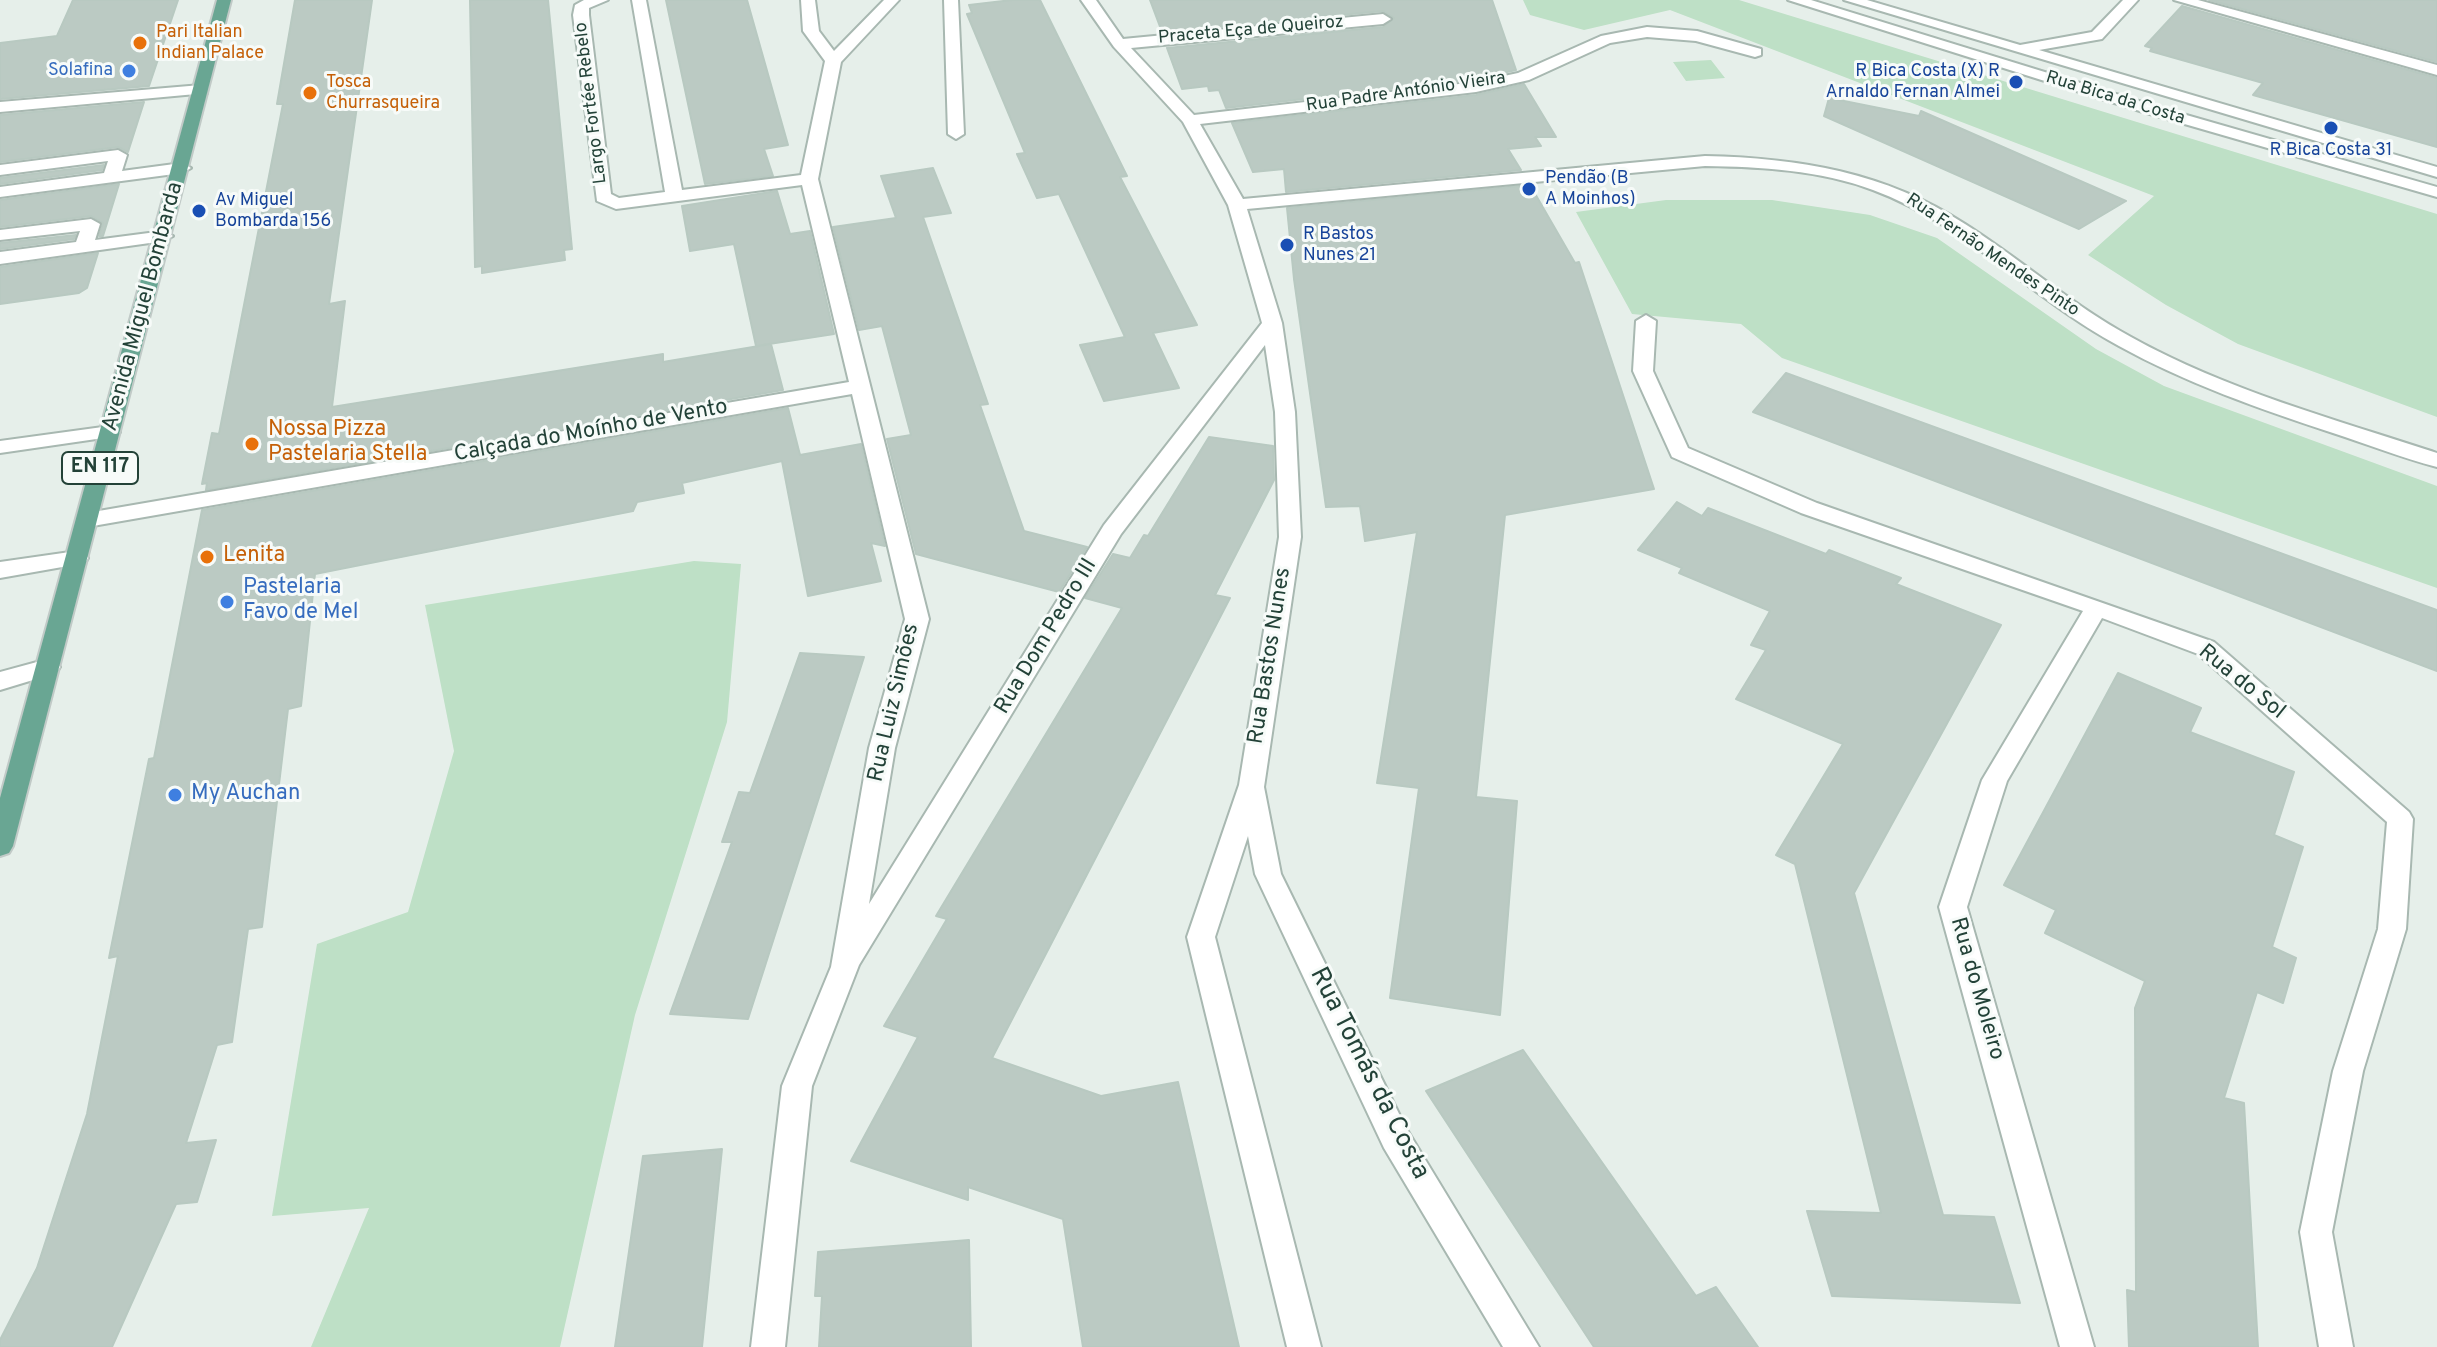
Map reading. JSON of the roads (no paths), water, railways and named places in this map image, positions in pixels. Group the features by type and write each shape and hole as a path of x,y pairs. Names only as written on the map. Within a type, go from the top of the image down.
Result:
{"main road":[{"name":"Avenida Miguel Bombarda","path":"0,846 6,800 48,667 224,0"}],"street":[{"name":"Largo Fortée Rebelo","path":"601,0 582,5 581,15 603,197 616,204 809,179"},
{"path":"639,0 674,196"},
{"path":"808,0 811,31 833,61 892,0"},
{"path":"951,0 956,134"},
{"name":"Rua Bastos Nunes","path":"1088,0 1119,44 1190,120 1237,205 1272,323 1285,412 1290,537 1252,785 1201,937 1304,1347"},
{"name":"Rua Bica da Costa","path":"1795,0 2149,109 2437,192"},
{"name":"Rua Bica da Costa","path":"1851,0 2437,172"},
{"path":"2019,49 2097,36 2131,0"},
{"path":"2181,0 2437,70"},
{"name":"Praceta Eça de Queiroz","path":"1119,44 1383,19"},
{"path":"811,31 840,38 857,35"},
{"name":"Rua Padre António Vieira","path":"1190,120 1476,87 1523,77 1606,39 1647,32 1697,36 1755,52"},
{"path":"2097,36 2109,63 2128,81"},
{"name":"Rua Luiz Simões","path":"768,1347 797,1086 845,967 882,748 917,619 809,179 833,61"},
{"path":"0,107 201,90"},
{"path":"0,170 118,155 112,177"},
{"name":"Rua Fernão Mendes Pinto","path":"1237,205 1705,161 1756,162 1830,173 1877,185 1921,205 2071,309 2159,359 2437,460"},
{"path":"0,192 182,168"},
{"path":"0,235 91,224 84,247"},
{"path":"0,258 164,236"},
{"name":"Rua do Sol","path":"1646,321 1643,371 1679,452 1809,508 2097,607 2206,648 2400,819 2392,929 2348,1071 2316,1232 2336,1347"},
{"name":"Rua Dom Pedro III","path":"845,967 1112,530 1272,323"},
{"name":"Calçada do Moínho de Vento","path":"87,520 860,386"},
{"path":"0,447 110,432"},
{"path":"0,570 77,558"},
{"name":"Rua do Moleiro","path":"2077,1347 1953,907 1995,780 2097,607"},
{"path":"0,681 48,667"},
{"name":"Rua Tomás da Costa","path":"1252,785 1268,874 1395,1138 1522,1347"}],"place":[{"name":"Pari Italian Indian Palace","path":"140,43"},
{"name":"Solafina","path":"129,71"},
{"name":"R Bica Costa (X) R Arnaldo Fernan Almei","path":"2016,82"},
{"name":"Tosca Churrasqueira","path":"310,93"},
{"name":"R Bica Costa 31","path":"2331,128"},
{"name":"Pendão (B A Moinhos)","path":"1529,189"},
{"name":"Av Miguel Bombarda 156","path":"199,211"},
{"name":"R Bastos Nunes 21","path":"1287,245"},
{"name":"Nossa Pizza Pastelaria Stella","path":"252,444"},
{"name":"Lenita","path":"207,557"},
{"name":"Pastelaria Favo de Mel","path":"227,602"},
{"name":"My Auchan","path":"175,795"}]}
